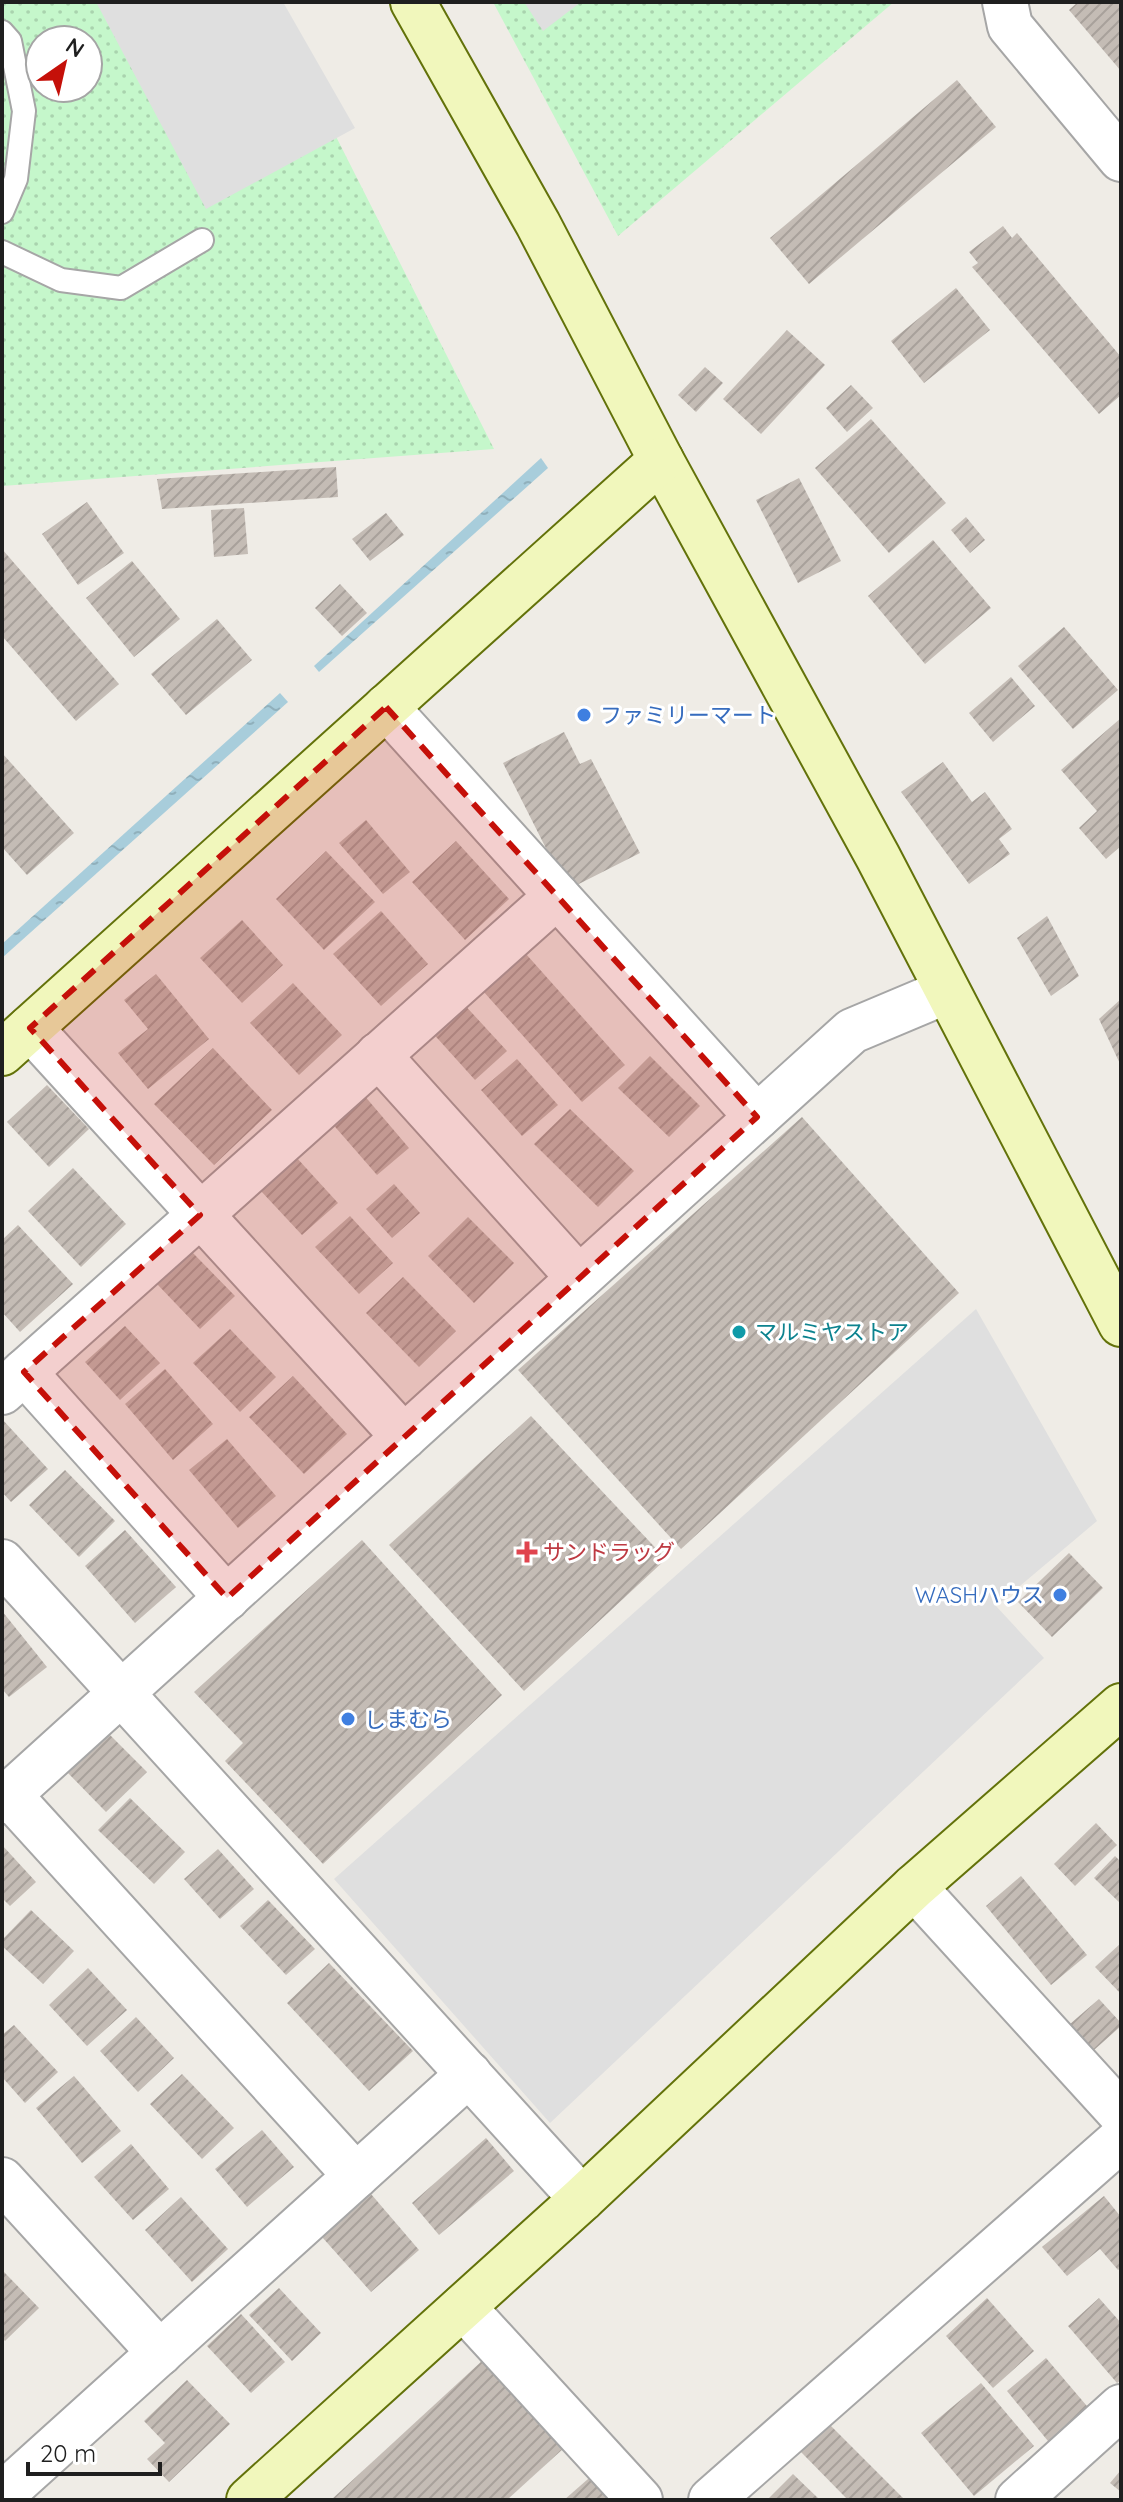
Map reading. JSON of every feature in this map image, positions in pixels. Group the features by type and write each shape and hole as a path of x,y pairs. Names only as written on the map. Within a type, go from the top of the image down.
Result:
{"street":[{"path":"413,2 538,224 661,460 878,857 1121,1324"},
{"path":"1005,2 1010,26 1121,159"},
{"path":"404,1437 200,1215 16,1041 661,460"},
{"path":"386,707 757,1117"},
{"path":"227,1598 13,1382 557,896"},
{"path":"356,2176 9,1785 122,1693 852,1031 947,991"},
{"path":"378,1055 579,1278"},
{"path":"2,1562 582,2199"},
{"path":"249,2500 582,2199 914,1887 1121,1706"},
{"path":"914,1887 1121,2114"},
{"path":"2,2495 469,2074"},
{"path":"711,2500 1121,2139"},
{"path":"2,2180 160,2353"},
{"path":"463,2307 640,2500"},
{"path":"1022,2499 1121,2407"}],"lane":[{"path":"2,32 10,41 24,111 16,179 2,212"},
{"path":"2,252 61,280 121,288 202,240"}],"highlighted area":[{"path":"386,707 757,1117 227,1598 24,1372 200,1215 30,1028"}],"green space":[{"path":"2,2 268,2 494,449 2,486"},
{"path":"493,2 894,2 618,236"}],"shaded area":[{"path":"96,2 283,2 355,128 206,209"},
{"path":"524,2 581,2 543,31"},
{"path":"976,1309 1097,1521 996,1606 1044,1658 550,2123 334,1879"}],"water":[{"path":"541,458 548,468 319,672 314,666"},
{"path":"280,693 288,702 2,958 2,944"}],"building":[{"path":"1078,2 1121,2 1121,71 1069,10"},
{"path":"957,80 996,127 809,284 770,238"},
{"path":"1003,226 1012,238 1017,233 1121,357 1121,395 1099,414 972,267 978,263 969,252"},
{"path":"956,288 990,330 924,383 891,341"},
{"path":"787,330 825,365 761,434 723,399"},
{"path":"705,367 723,383 696,412 678,395"},
{"path":"851,385 873,408 847,432 826,408"},
{"path":"871,419 946,503 889,553 815,468"},
{"path":"336,467 338,497 162,509 157,479"},
{"path":"799,478 841,561 798,583 756,500"},
{"path":"87,502 124,553 78,585 42,534"},
{"path":"244,508 248,554 214,557 211,510"},
{"path":"386,513 404,535 370,561 352,539"},
{"path":"966,517 985,540 970,553 951,530"},
{"path":"933,540 991,608 925,664 868,596"},
{"path":"2,549 119,684 76,721 2,636"},
{"path":"132,561 180,619 134,657 86,598"},
{"path":"340,584 367,613 342,636 315,608"},
{"path":"217,619 252,660 186,715 151,674"},
{"path":"1064,627 1118,690 1073,729 1018,666"},
{"path":"1011,677 1035,706 993,742 969,713"},
{"path":"1121,718 1121,846 1106,859 1079,828 1097,811 1061,770"},
{"path":"564,732 580,764 591,759 640,853 567,890 503,763"},
{"path":"2,753 74,833 27,875 2,847"},
{"path":"943,762 972,802 985,792 1012,829 999,839 1010,854 969,884 901,792"},
{"path":"366,820 410,872 383,894 339,843"},
{"path":"456,841 509,899 465,940 412,882"},
{"path":"326,851 375,902 324,950 276,899"},
{"path":"381,911 428,964 381,1006 333,954"},
{"path":"1047,916 1079,976 1051,996 1017,938"},
{"path":"242,920 283,965 242,1003 200,958"},
{"path":"526,954 625,1065 582,1102 483,991"},
{"path":"156,974 209,1039 148,1089 118,1053 148,1029 124,1000"},
{"path":"293,983 342,1035 299,1075 250,1023"},
{"path":"1121,999 1121,1066 1099,1019"},
{"path":"461,1001 507,1051 475,1080 429,1029"},
{"path":"213,1048 272,1110 214,1165 154,1104"},
{"path":"650,1056 700,1106 669,1137 618,1088"},
{"path":"517,1059 558,1105 522,1136 481,1090"},
{"path":"47,1085 89,1129 49,1167 7,1122"},
{"path":"363,1094 409,1148 377,1175 330,1121"},
{"path":"570,1109 634,1171 598,1207 534,1144"},
{"name":"マルミヤストア","path":"802,1117 959,1293 681,1549 518,1370"},
{"path":"296,1157 338,1203 302,1235 260,1190"},
{"path":"73,1168 126,1224 81,1267 28,1211"},
{"path":"394,1184 420,1213 392,1238 366,1209"},
{"path":"350,1216 393,1263 359,1294 315,1247"},
{"path":"468,1217 514,1263 474,1303 428,1256"},
{"path":"18,1225 73,1284 20,1332 2,1312 2,1240"},
{"path":"191,1251 235,1296 200,1329 157,1284"},
{"path":"403,1277 456,1331 419,1367 366,1313"},
{"path":"125,1326 160,1363 120,1400 85,1362"},
{"path":"230,1329 276,1377 240,1412 193,1363"},
{"path":"165,1369 213,1424 173,1460 125,1404"},
{"path":"293,1376 347,1434 304,1474 249,1417"},
{"name":"サンドラッグ","path":"531,1416 666,1559 524,1691 389,1545"},
{"path":"2,1419 48,1469 11,1502 2,1492"},
{"path":"227,1439 276,1496 238,1528 189,1470"},
{"path":"65,1470 115,1521 79,1557 29,1505"},
{"path":"125,1530 176,1587 135,1623 85,1566"},
{"name":"しまむら","path":"362,1540 502,1695 323,1864 225,1761 243,1743 194,1692"},
{"name":"WASHハウス","path":"1069,1553 1103,1588 1052,1637 1018,1602"},
{"path":"2,1611 47,1667 9,1697 2,1689"},
{"path":"107,1732 147,1772 106,1812 67,1772"},
{"path":"130,1798 185,1852 154,1884 98,1830"},
{"path":"1096,1823 1117,1845 1075,1886 1054,1864"},
{"path":"2,1845 36,1882 10,1906 2,1898"},
{"path":"218,1849 254,1889 220,1919 184,1879"},
{"path":"1115,1856 1121,1862 1121,1904 1094,1878"},
{"path":"1021,1876 1087,1955 1051,1985 986,1906"},
{"path":"268,1900 315,1949 286,1975 240,1926"},
{"path":"31,1910 74,1951 43,1984 2,1946 2,1940"},
{"path":"1121,1943 1121,1994 1095,1967"},
{"path":"329,1963 413,2051 369,2091 287,2003"},
{"path":"88,1968 127,2010 87,2046 49,2005"},
{"path":"1099,1999 1121,2026 1094,2050 1070,2024"},
{"path":"136,2017 174,2058 138,2092 100,2051"},
{"path":"14,2025 58,2072 25,2103 2,2077 2,2035"},
{"path":"182,2074 234,2128 202,2159 150,2104"},
{"path":"74,2076 121,2131 82,2163 36,2108"},
{"path":"262,2130 294,2167 247,2207 215,2169"},
{"path":"486,2138 514,2171 439,2235 412,2203"},
{"path":"131,2144 169,2189 133,2220 94,2177"},
{"path":"371,2194 419,2250 371,2292 322,2237"},
{"path":"1104,2196 1121,2217 1121,2268 1118,2270 1100,2249 1067,2276 1042,2247"},
{"path":"181,2197 228,2249 192,2282 145,2230"},
{"path":"4,2272 39,2308 5,2341 2,2338"},
{"path":"279,2288 321,2333 292,2361 249,2315"},
{"path":"987,2298 1034,2351 993,2388 946,2336"},
{"path":"1099,2298 1121,2323 1121,2380 1117,2383 1068,2326"},
{"path":"241,2314 285,2362 251,2393 207,2346"},
{"path":"1046,2358 1098,2419 1057,2452 1007,2391"},
{"path":"483,2360 564,2448 507,2500 331,2500"},
{"path":"187,2380 230,2424 169,2482 147,2459 165,2443 144,2421"},
{"path":"981,2383 1034,2446 974,2496 921,2433"},
{"path":"828,2423 905,2500 848,2500 800,2451"},
{"path":"1121,2470 1121,2492 1110,2483"},
{"path":"596,2472 620,2500 564,2500"},
{"path":"793,2474 820,2500 767,2500"}],"place":[{"name":"ファミリーマート","path":"584,715"},
{"name":"マルミヤストア","path":"739,1332"},
{"name":"サンドラッグ","path":"527,1552"},
{"name":"WASHハウス","path":"1060,1595"},
{"name":"しまむら","path":"348,1719"}]}
